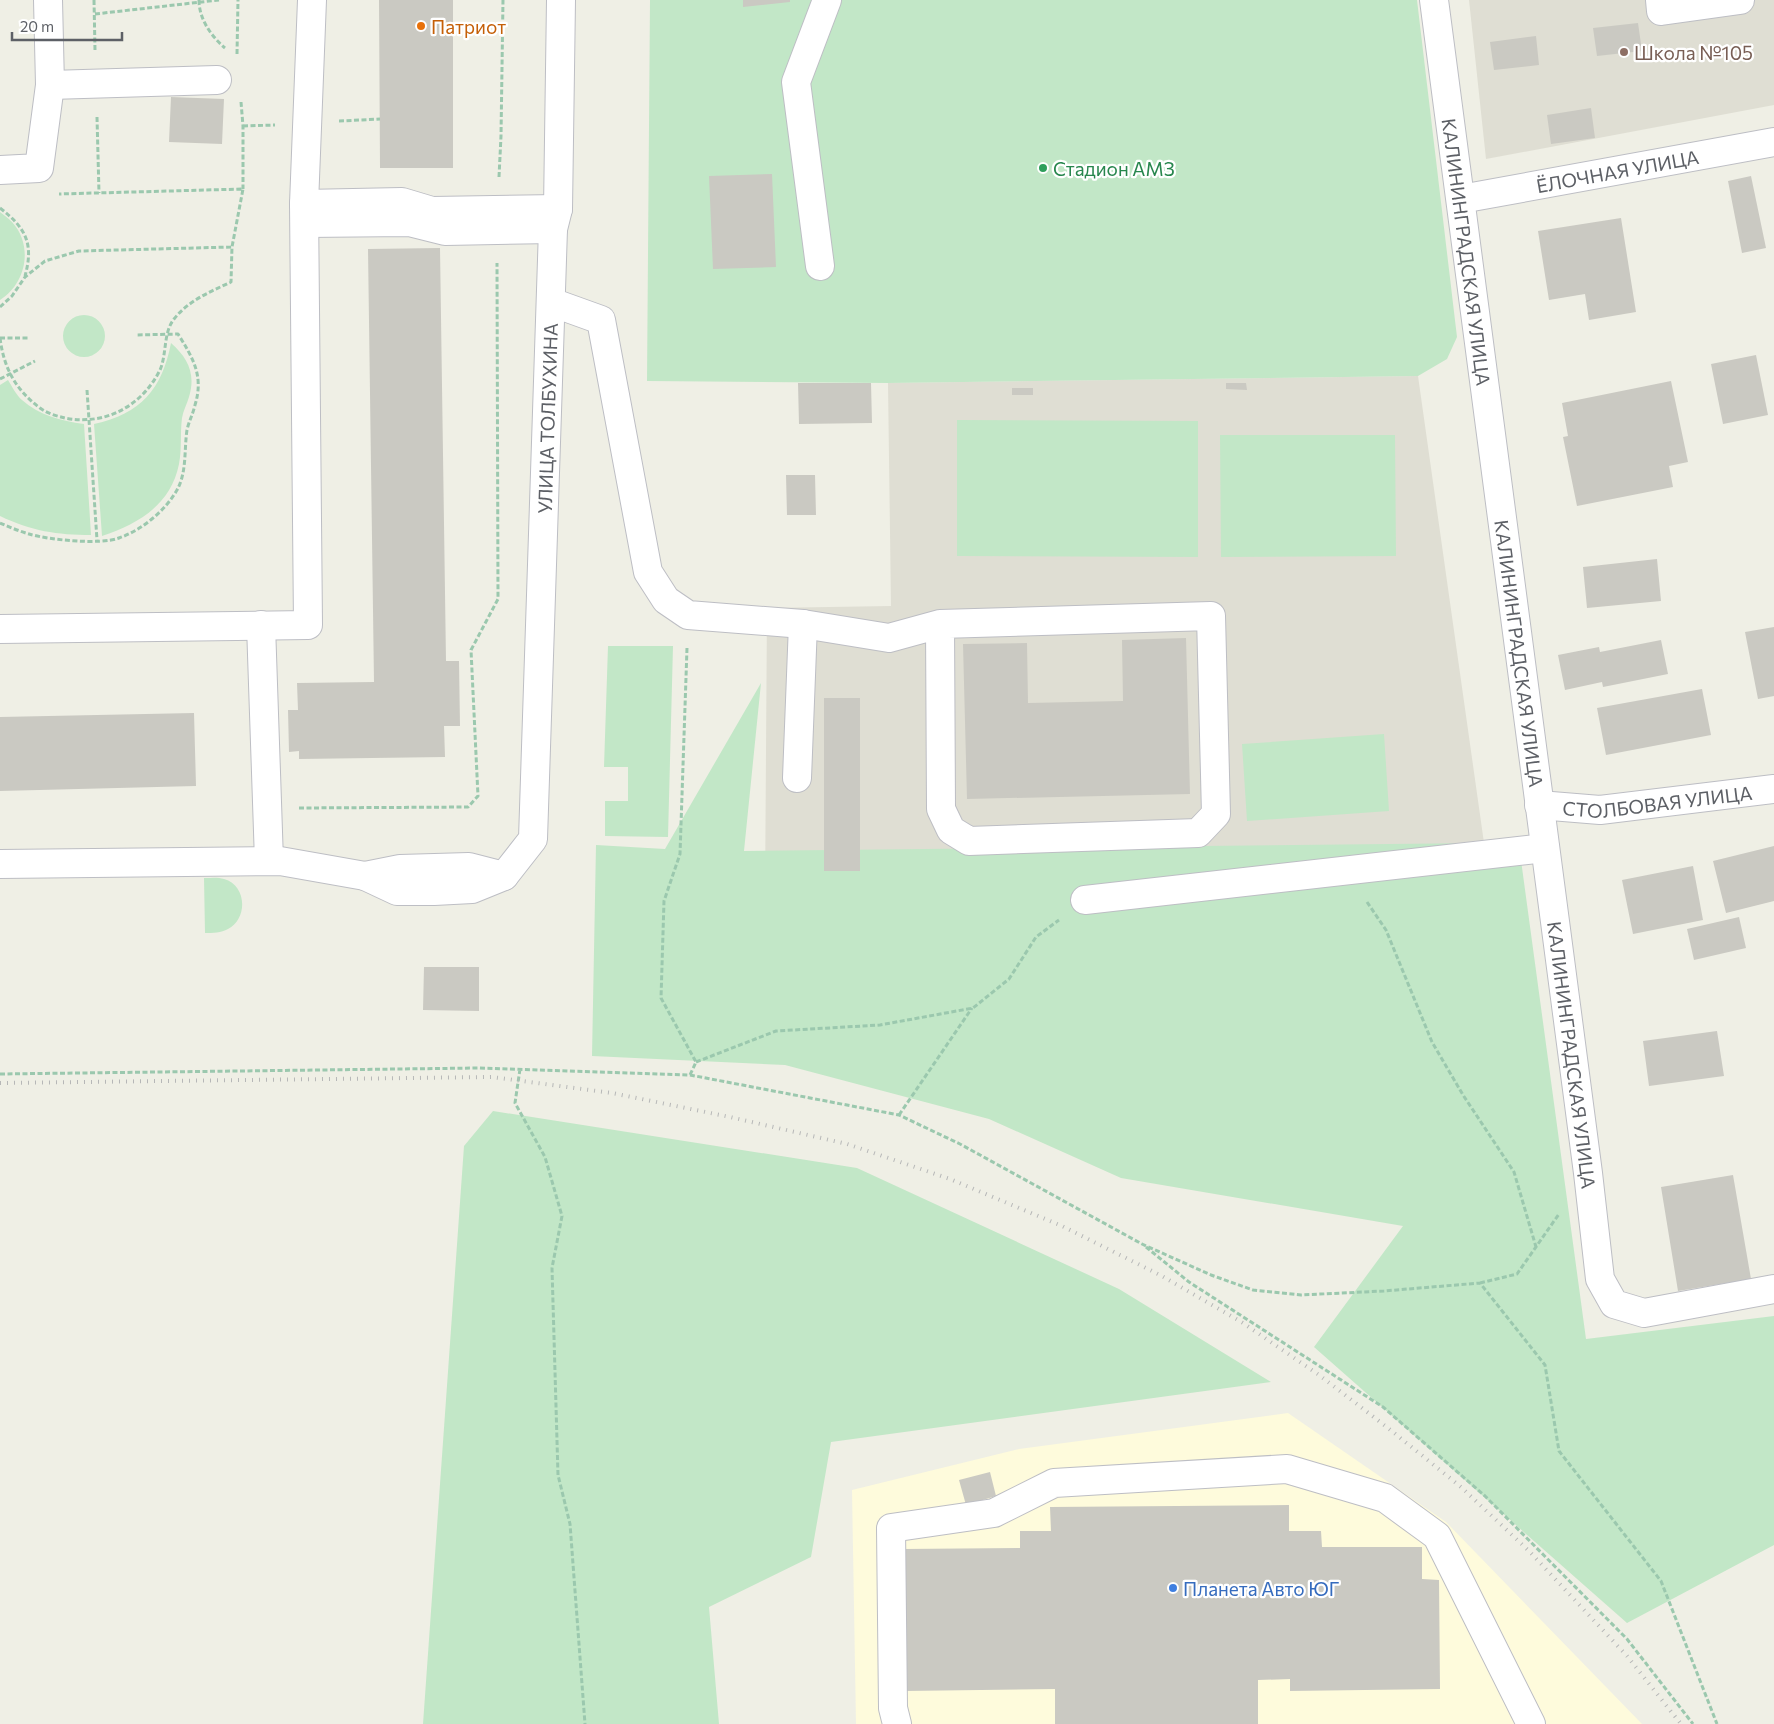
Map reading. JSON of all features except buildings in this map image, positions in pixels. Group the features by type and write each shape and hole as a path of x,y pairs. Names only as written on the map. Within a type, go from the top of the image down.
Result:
{"street":[{"path":"0,170 39,168 50,85 48,0"},
{"path":"0,629 308,625 305,213 312,0"},
{"name":"УЛИЦА ТОЛБУХИНА","path":"269,860 364,876 400,869 469,867 504,876 534,839 561,0"},
{"path":"820,266 796,82 827,0"},
{"name":"КАЛИНИНГРАДСКАЯ УЛИЦА","path":"1434,0 1588,1174 1600,1279 1614,1304 1644,1313 1774,1289"},
{"path":"1660,0 1661,10 1740,0"},
{"path":"50,85 217,80"},
{"name":"ЁЛОЧНАЯ УЛИЦА","path":"1461,199 1774,142"},
{"path":"305,213 402,202 432,211 497,220 555,219"},
{"path":"552,302 601,320 648,572 666,600 688,615 802,624 888,638 940,624 1211,616 1216,814 1198,833 970,841 951,830 941,809 940,624"},
{"path":"797,778 802,624"},
{"path":"0,864 269,860 260,625"},
{"name":"СТОЛБОВАЯ УЛИЦА","path":"1539,805 1600,810 1774,789"},
{"path":"1085,900 1545,848"},
{"path":"897,1724 893,1708 891,1528 994,1513 1054,1483 1287,1469 1384,1498 1437,1536 1531,1724"}],"path":[{"path":"95,14 220,0"},
{"path":"267,808 468,807 478,796 471,650 498,599 497,220 501,136 503,0"},
{"path":"199,1 201,16 215,39 237,58"},
{"path":"30,338 0,338 2,355 9,375 18,389 45,412 70,419 89,420 127,408 147,391 164,360 167,334 172,320 190,302 231,282 232,247 243,189 49,195"},
{"path":"0,208 14,218 23,232 29,248 29,261 25,277"},
{"path":"0,307 12,296 25,277 45,261 79,251 232,247"},
{"path":"0,523 28,534 60,540 118,538 132,532 158,515 178,490 186,461 189,421 199,386 195,362 178,334 137,335"},
{"path":"0,379 35,361"},
{"path":"87,390 97,540"},
{"path":"688,615 680,854 664,901 661,998 696,1062"},
{"path":"1345,871 1386,930 1432,1042 1514,1172 1536,1247"},
{"path":"899,1115 973,1008 1009,979 1036,937 1085,900"},
{"path":"690,1075 696,1062 776,1031 880,1025 973,1008"},
{"path":"0,1074 479,1068 690,1075 899,1115 960,1144 1142,1244 1211,1275 1253,1290 1302,1296 1480,1283 1517,1274 1588,1174"},
{"path":"520,1069 514,1104 545,1157 562,1216 552,1268 558,1475 570,1524 585,1724"},
{"path":"1142,1244 1189,1282 1383,1407 1485,1496 1627,1640 1693,1724"},
{"path":"1480,1283 1544,1365 1559,1451 1661,1581 1717,1724"}],"shaded area":[{"name":"Школа №105","path":"1469,0 1774,0 1774,105 1486,159"},
{"path":"1418,376 1484,843 765,897 767,608 891,606 888,383"},
{"path":"1288,1413 1446,1522 1642,1724 856,1724 852,1490 1019,1449"}],"green space":[{"name":"Стадион АМЗ","path":"650,0 1417,0 1457,337 1447,359 1418,376 888,383 647,381"},
{"path":"0,212 12,222 19,232 25,253 21,275 9,293 0,300"},
{"path":"84,315 99,321 105,336 99,351 84,357 69,351 63,336 69,321"},
{"path":"171,343 186,361 192,381 182,418 180,458 175,478 161,502 151,511 140,519 102,536 94,424 125,414 147,397 162,374"},
{"path":"8,380 20,398 36,410 59,419 84,424 91,535 33,529 0,516 0,385"},
{"path":"957,420 1198,421 1198,557 957,556"},
{"path":"1220,435 1395,435 1396,556 1221,557"},
{"path":"608,646 673,646 668,837 605,836 605,801 628,801 628,767 604,767"},
{"path":"761,683 744,851 1484,843 1518,838 1586,1339 1774,1316 1774,1545 1627,1623 1314,1347 1403,1226 1121,1178 989,1119 785,1065 592,1056 596,845 665,849"},
{"path":"1384,734 1389,811 1247,821 1242,744"},
{"path":"204,878 222,878 232,882 241,895 242,910 239,918 228,929 205,933"},
{"path":"493,1111 857,1168 1119,1289 1271,1382 831,1442 811,1557 709,1607 719,1724 423,1724 464,1146"}],"railway":[{"path":"0,1083 492,1077 612,1093 730,1117 847,1144 950,1179 1062,1226 1162,1276 1243,1323 1319,1375 1461,1487 1529,1551 1627,1656 1681,1724"}],"place":[{"name":"Патриот","path":"421,26"},
{"name":"Школа №105","path":"1624,52"},
{"name":"Стадион АМЗ","path":"1043,168"},
{"name":"Планета Авто ЮГ","path":"1173,1588"}]}
